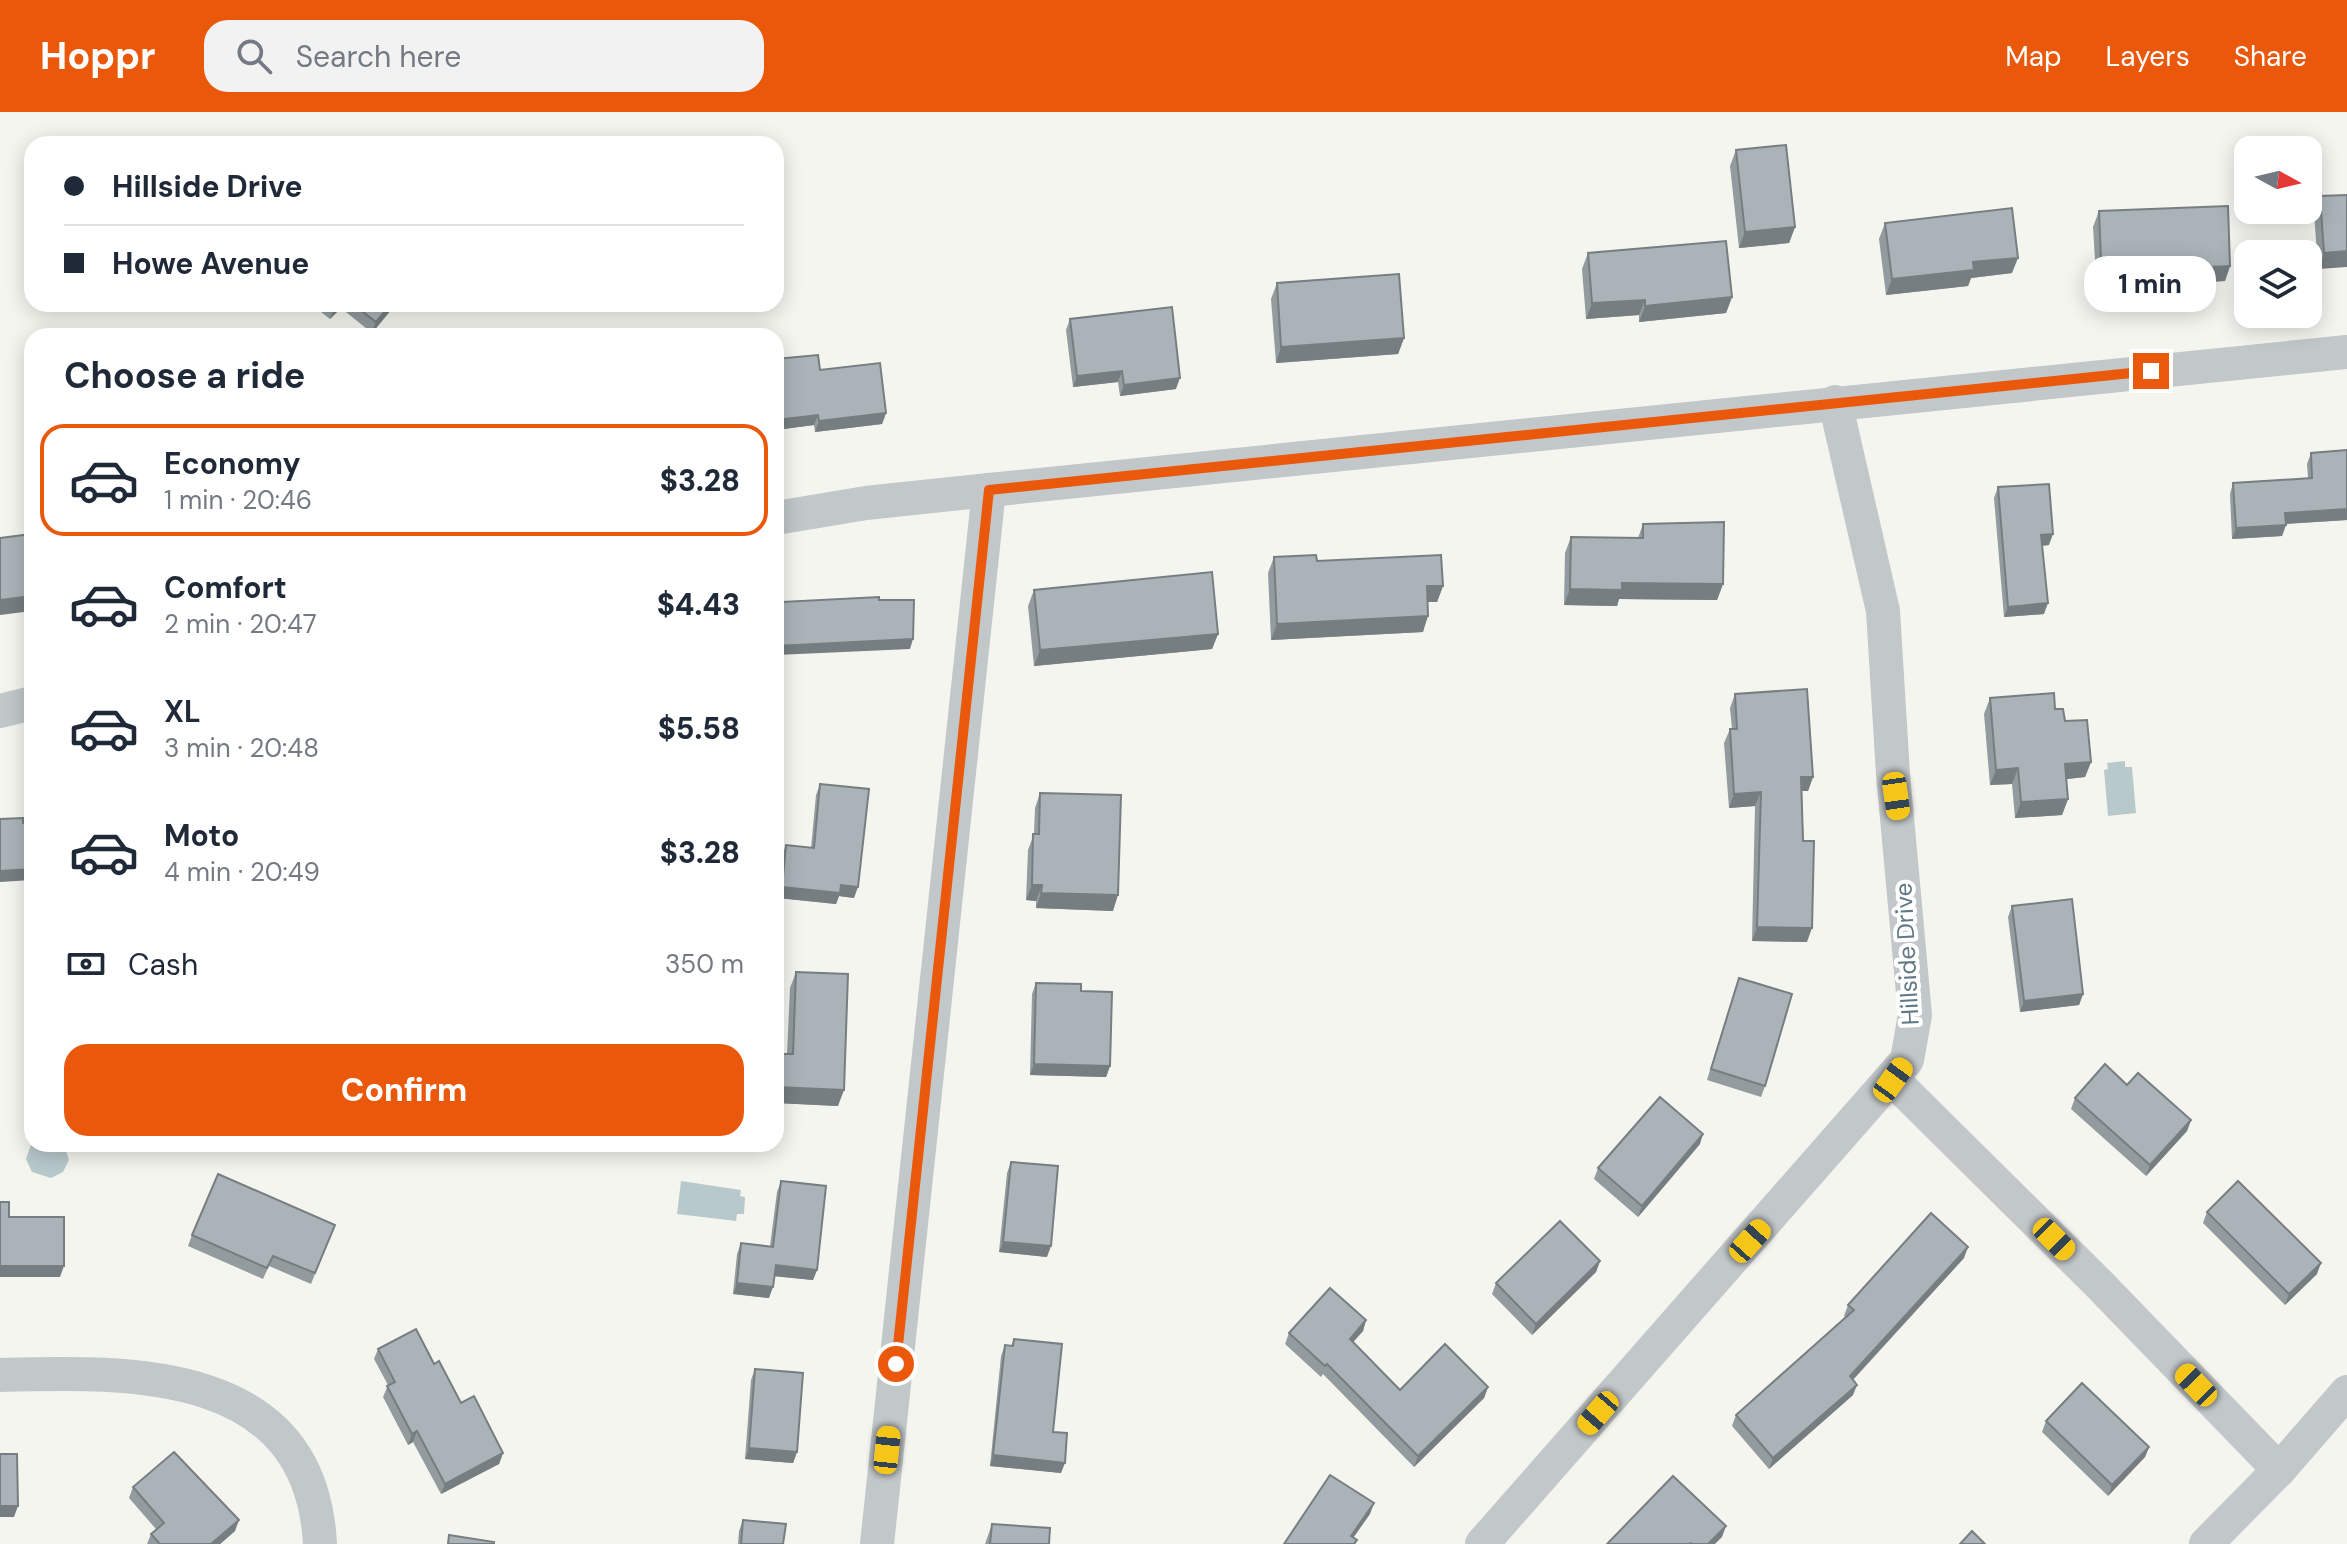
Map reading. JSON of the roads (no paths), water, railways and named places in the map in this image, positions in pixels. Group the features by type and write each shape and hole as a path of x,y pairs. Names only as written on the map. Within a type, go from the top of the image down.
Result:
{"street":[{"path":"784,517 866,503 989,490 2347,352"},
{"name":"Hillside Drive","path":"1482,1544 1893,1080 1907,1060 1915,1015 1893,774 1883,611 1835,402"},
{"path":"877,1544 989,490"},
{"path":"0,711 24,705"},
{"path":"1893,1080 2097,1282 2279,1470"},
{"path":"0,1375 132,1375 177,1382 242,1407 276,1431 301,1463 316,1502 320,1544"},
{"path":"2206,1544 2279,1470 2347,1392"}]}
